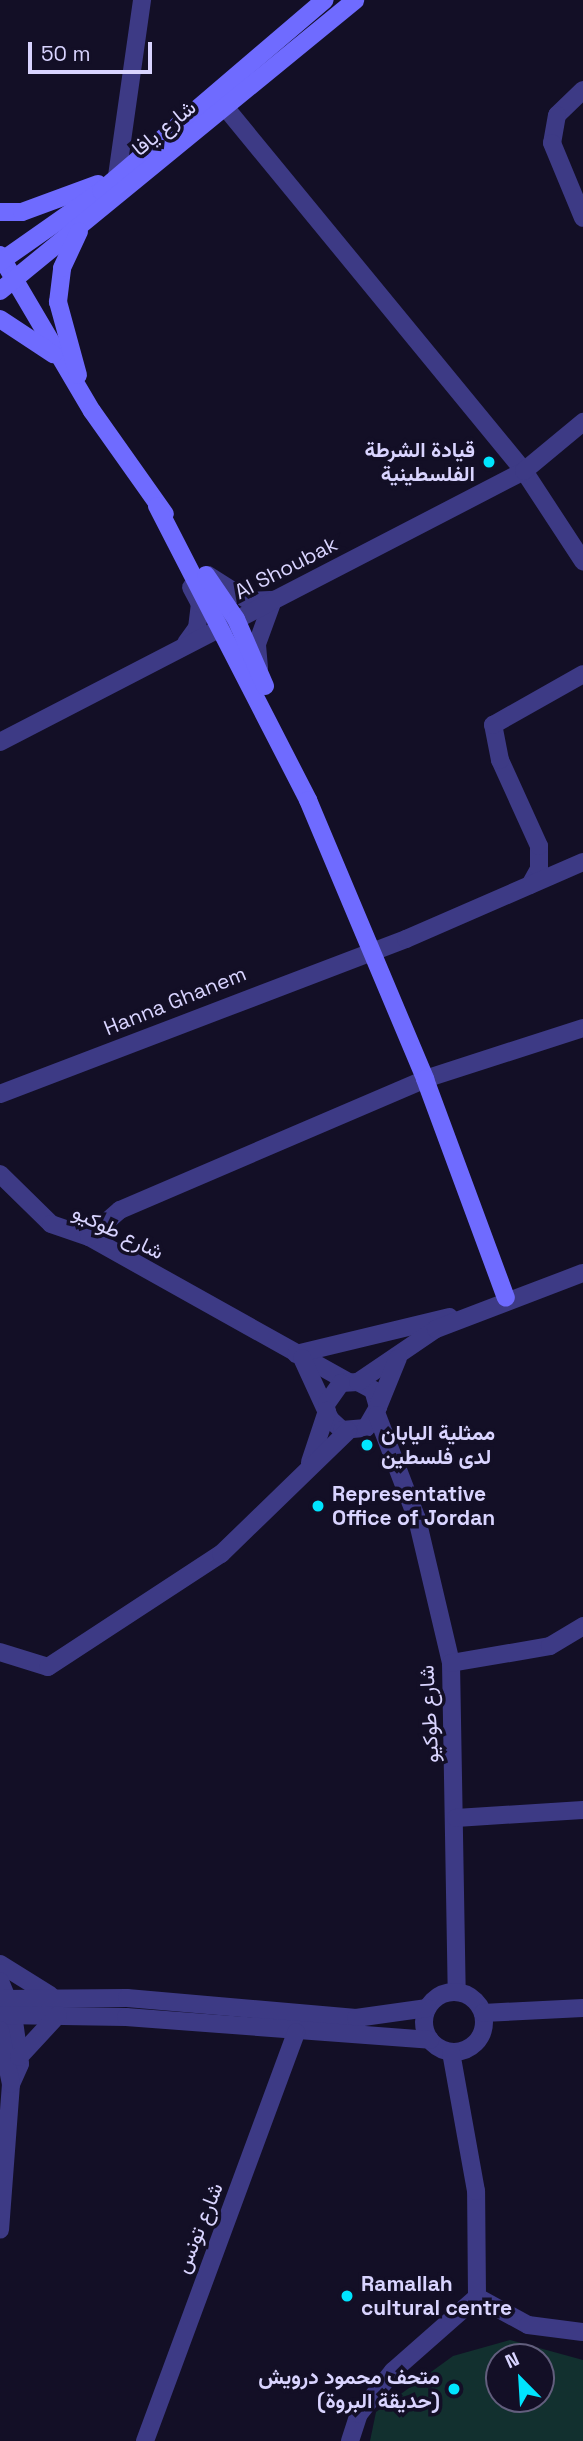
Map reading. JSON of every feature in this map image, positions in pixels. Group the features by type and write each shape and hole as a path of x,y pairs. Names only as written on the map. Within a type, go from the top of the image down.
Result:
{"street":[{"path":"0,212 55,202 117,176 142,0"},
{"name":"شارع يافا","path":"1,259 117,176 325,0"},
{"name":"شارع يافا","path":"6,287 355,0"},
{"path":"583,90 557,115 552,143 583,218"},
{"path":"225,107 524,471 583,561"},
{"path":"86,221 62,268 58,321 92,411"},
{"path":"1,259 6,287 60,360 92,411 204,572 308,800"},
{"path":"0,319 60,360"},
{"name":"Al Shoubak","path":"0,742 524,471 583,422"},
{"path":"157,506 173,539 260,672 366,950 425,1079 506,1298"},
{"path":"173,539 173,556 200,604 197,628 184,646"},
{"path":"204,572 249,601 273,600 257,644 260,672"},
{"path":"530,885 539,869 539,846 500,760 493,725 583,674"},
{"name":"Hanna Ghanem","path":"0,1094 583,862"},
{"path":"89,1237 120,1210 425,1079 583,1028"},
{"name":"شارع طوكيو","path":"0,1174 29,1210 89,1237 299,1356 373,1390 387,1443 417,1519 451,1663 456,1818 457,1992"},
{"path":"310,1462 327,1407 353,1382 398,1358 467,1315 506,1298 583,1273"},
{"path":"387,1443 353,1431 327,1407 299,1356 396,1326 467,1315"},
{"path":"0,1652 48,1667 221,1554 310,1462 378,1411 398,1358"},
{"path":"451,1663 550,1646 583,1626"},
{"path":"456,1818 583,1810"},
{"path":"0,1964 50,1995"},
{"path":"0,1981 6,2007 11,2084 0,2231"},
{"path":"6,2007 50,1995 356,2018 427,2008 438,1996 457,1992 473,1999 483,2014 477,2042 451,2052"},
{"path":"6,2007 58,2015 430,2040 451,2052"},
{"path":"427,2008 430,2040"},
{"path":"483,2014 583,2008"},
{"path":"8,2056 58,2015"},
{"path":"0,2030 8,2056"},
{"name":"شارع تونس","path":"145,2441 296,2032"},
{"path":"350,2441 359,2414 393,2371 477,2297 475,2191 451,2052"},
{"path":"477,2297 528,2325 583,2332"}],"green space":[{"name":"متحف محمود درويش (حديقة البروة)","path":"510,2340 521,2343 499,2343"},
{"name":"متحف محمود درويش (حديقة البروة)","path":"485,2347 485,2413 555,2413 555,2352 583,2360 583,2441 370,2441 376,2412 453,2356"}],"place":[{"name":"قيادة الشرطة الفلسطينية","path":"489,462"},
{"name":"ممثلية اليابان لدى فلسطين","path":"367,1445"},
{"name":"Representative Office of Jordan","path":"318,1506"},
{"name":"Ramallah cultural centre","path":"347,2296"},
{"name":"متحف محمود درويش (حديقة البروة)","path":"454,2389"}]}
